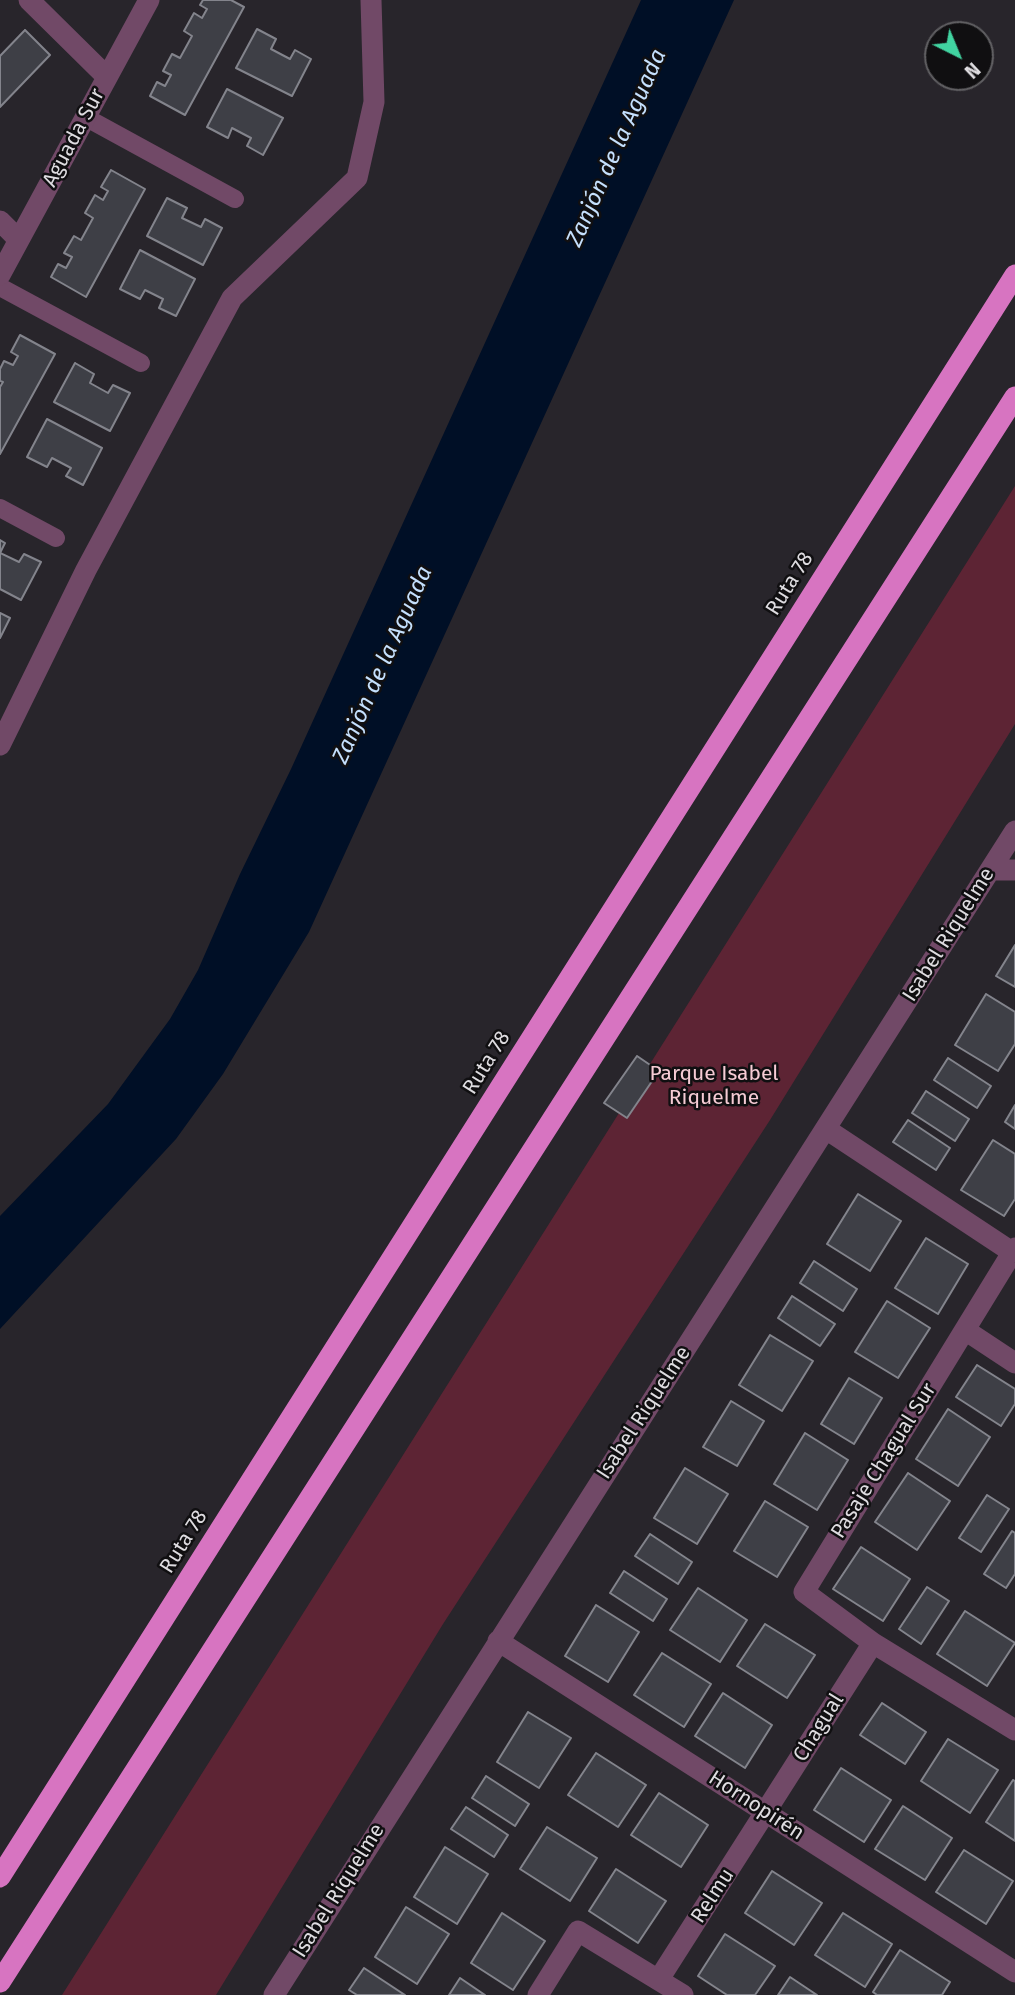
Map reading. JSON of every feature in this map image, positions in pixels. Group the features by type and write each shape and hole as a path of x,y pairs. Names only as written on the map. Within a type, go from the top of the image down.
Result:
{"highway":[{"name":"Ruta 78","path":"0,1877 1015,275"},
{"path":"0,1982 1015,397"}],"street":[{"path":"29,0 107,77"},
{"name":"Aguada Sur","path":"0,275 149,0"},
{"path":"0,745 86,570 232,298 358,178 374,102 371,0"},
{"path":"0,221 19,240"},
{"name":"Isabel Riquelme","path":"274,1995 1015,831"},
{"path":"990,870 1015,870"},
{"path":"826,1129 1014,1250"},
{"name":"Pasaje Chagual Sur","path":"873,1643 804,1592 1014,1250"},
{"path":"965,1330 1015,1363"},
{"name":"Hornopirén","path":"498,1641 1015,1972"},
{"path":"873,1643 1015,1730"},
{"name":"Chagual","path":"766,1813 873,1643"},
{"name":"Relmu","path":"659,1979 766,1813"},
{"path":"538,1995 578,1931 683,1995"}],"lane":[{"path":"86,117 235,199"},
{"path":"0,287 142,363"},
{"path":"0,508 56,538"}],"green space":[{"name":"Parque Isabel Riquelme","path":"1015,486 1015,724 770,1120 443,1624 216,1995 62,1995"}],"water":[{"name":"Zanjón de la Aguada","path":"641,0 734,0 309,932 223,1074 176,1139 0,1329 0,1216 108,1104 170,1019 198,970"}],"building":[{"path":"203,0 231,0 244,7 185,115 150,96 157,82 165,86 171,75 163,71 172,54 180,58 192,36 184,31 194,13 202,18 207,9 200,5"},
{"path":"257,29 276,39 271,49 290,59 295,50 311,59 292,96 236,68"},
{"path":"25,30 50,55 0,107 0,56"},
{"path":"227,89 283,118 263,155 247,146 251,138 232,128 228,138 207,127"},
{"path":"111,170 145,189 86,297 51,277 58,264 66,268 72,257 64,253 74,236 81,240 93,218 85,213 95,195 103,200 108,191 101,187"},
{"path":"167,198 187,208 182,218 201,227 205,219 222,228 203,265 147,236"},
{"path":"140,250 195,279 176,316 159,308 163,299 145,290 140,299 120,289"},
{"path":"20,335 55,354 0,454 0,387 3,382 0,381 0,369 4,361 13,365 18,356 11,352"},
{"path":"75,363 94,374 90,383 108,393 113,385 130,393 110,431 54,402"},
{"path":"47,419 102,448 83,485 66,476 71,468 52,458 47,467 27,457"},
{"path":"0,540 5,543 0,553"},
{"path":"0,553 19,562 24,554 41,562 21,600 0,589"},
{"path":"0,613 10,618 0,638"},
{"path":"1015,945 1015,987 996,976"},
{"path":"986,994 1015,1012 1015,1044 998,1071 955,1045"},
{"path":"637,1056 659,1071 627,1118 604,1103"},
{"path":"948,1058 991,1086 977,1108 934,1080"},
{"path":"926,1091 969,1119 955,1141 912,1113"},
{"path":"1015,1105 1015,1129 1005,1122"},
{"path":"908,1120 950,1148 936,1170 893,1142"},
{"path":"993,1140 1015,1154 1015,1199 1004,1216 961,1190"},
{"path":"858,1194 901,1221 870,1271 827,1244"},
{"path":"926,1238 968,1264 938,1314 895,1288"},
{"path":"814,1261 857,1289 843,1311 800,1283"},
{"path":"792,1296 835,1324 820,1346 778,1318"},
{"path":"887,1301 930,1328 898,1378 855,1352"},
{"path":"770,1335 813,1361 782,1411 739,1385"},
{"path":"977,1365 1015,1389 1015,1404 1001,1426 956,1397"},
{"path":"849,1378 882,1398 854,1444 821,1424"},
{"path":"731,1401 764,1421 737,1466 703,1447"},
{"path":"948,1409 990,1437 958,1486 916,1459"},
{"path":"805,1433 848,1460 817,1510 774,1484"},
{"path":"685,1468 728,1494 697,1544 654,1518"},
{"path":"908,1473 950,1501 917,1550 875,1522"},
{"path":"987,1495 1009,1509 981,1552 959,1538"},
{"path":"765,1501 808,1527 777,1577 734,1551"},
{"path":"1012,1531 1015,1533 1015,1574 1006,1588 984,1574"},
{"path":"650,1534 692,1562 678,1584 635,1556"},
{"path":"861,1547 910,1579 883,1621 833,1589"},
{"path":"624,1571 667,1599 653,1621 610,1593"},
{"path":"927,1587 949,1601 921,1644 899,1629"},
{"path":"698,1588 747,1620 720,1662 670,1630"},
{"path":"596,1605 639,1632 608,1682 565,1656"},
{"path":"965,1611 1015,1643 987,1686 937,1654"},
{"path":"765,1624 815,1655 787,1698 737,1666"},
{"path":"662,1653 711,1684 684,1727 634,1695"},
{"path":"723,1693 772,1725 745,1768 695,1736"},
{"path":"882,1703 926,1732 905,1764 860,1735"},
{"path":"528,1712 571,1738 539,1788 497,1762"},
{"path":"948,1739 998,1770 970,1813 921,1781"},
{"path":"596,1753 646,1785 618,1827 568,1795"},
{"path":"841,1768 891,1800 864,1842 814,1810"},
{"path":"486,1776 529,1804 515,1826 472,1798"},
{"path":"1013,1780 1015,1781 1015,1841 986,1822"},
{"path":"659,1793 708,1825 681,1867 631,1835"},
{"path":"903,1806 952,1838 925,1880 875,1849"},
{"path":"466,1807 508,1835 494,1857 451,1829"},
{"path":"547,1827 597,1858 570,1901 520,1869"},
{"path":"445,1847 488,1874 457,1924 414,1897"},
{"path":"964,1850 1013,1881 986,1924 936,1892"},
{"path":"616,1869 666,1901 638,1943 589,1911"},
{"path":"772,1871 822,1903 794,1945 745,1913"},
{"path":"406,1907 449,1934 417,1984 375,1957"},
{"path":"502,1913 545,1941 513,1990 471,1963"},
{"path":"843,1913 892,1944 865,1987 815,1955"},
{"path":"725,1934 775,1966 755,1995 727,1995 698,1976"},
{"path":"900,1950 950,1982 942,1995 877,1995 873,1992"},
{"path":"364,1968 405,1995 357,1995 349,1990"},
{"path":"790,1977 817,1995 778,1995"},
{"path":"460,1978 485,1995 449,1995"}]}
